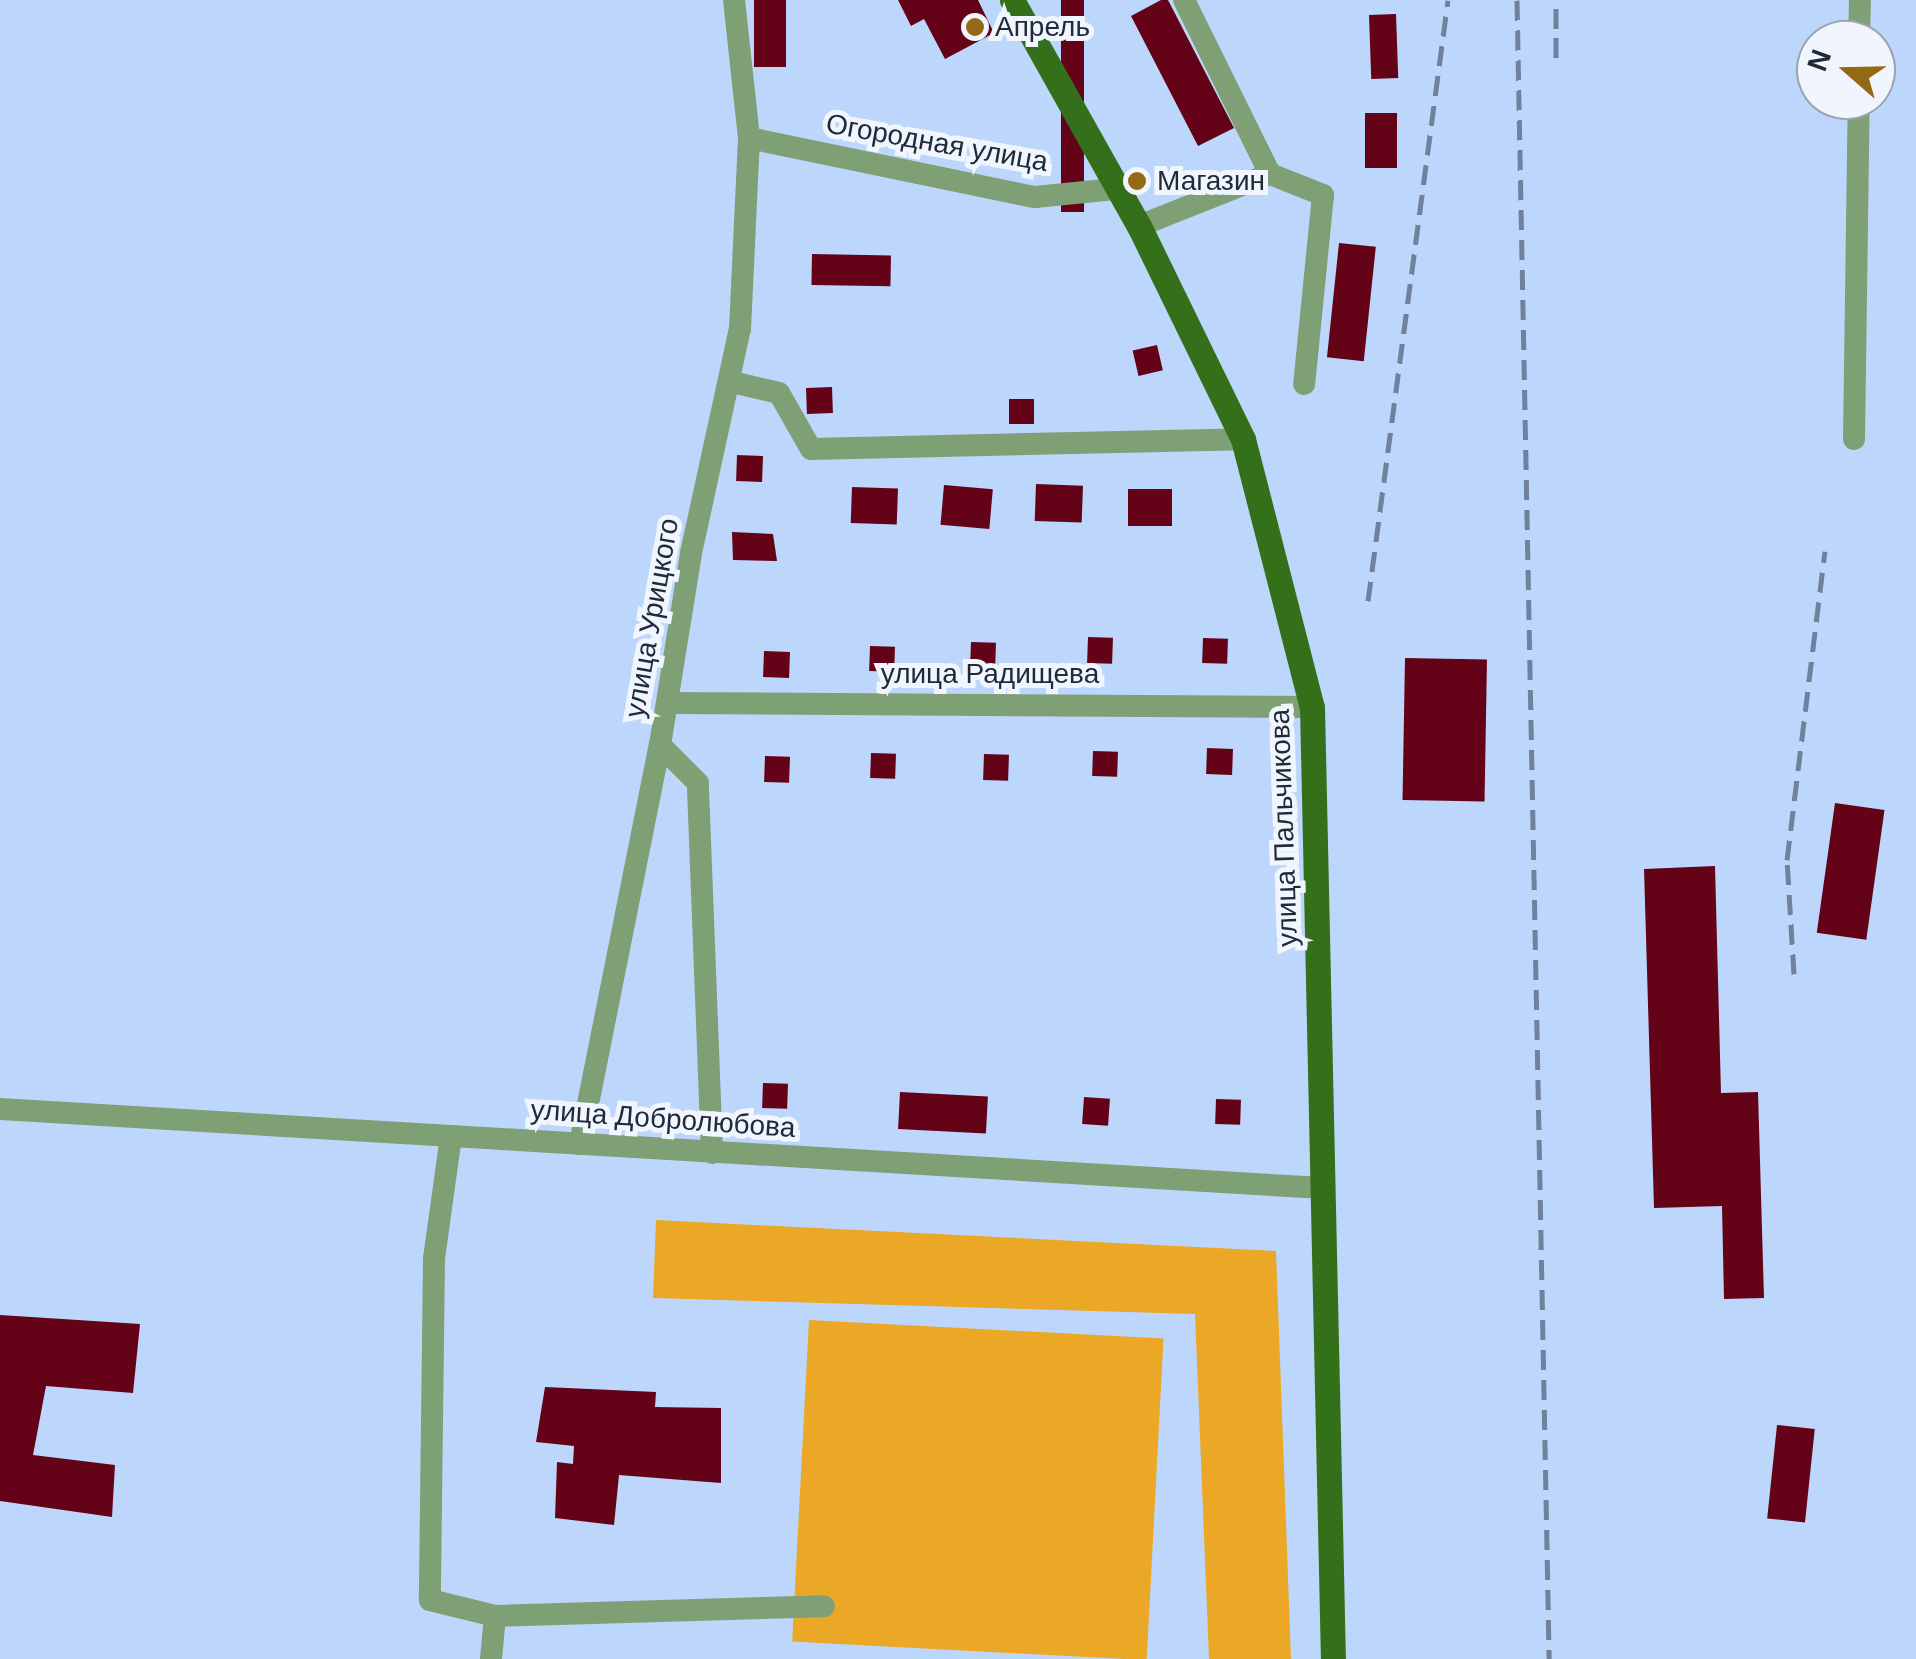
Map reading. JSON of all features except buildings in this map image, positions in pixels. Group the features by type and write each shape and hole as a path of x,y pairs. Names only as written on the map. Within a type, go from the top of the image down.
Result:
{"main road":[{"name":"улица Пальчикова","path":"1012,0 1139,226 1242,439 1312,707 1333,1659"}],"street":[{"name":"улица Урицкого","path":"712,1152 698,783 660,745 690,554 732,382 740,329 749,138 734,0"},
{"path":"1184,0 1270,174 1324,195 1304,384"},
{"path":"1854,439 1858,120"},
{"name":"Огородная улица","path":"749,138 1035,197 1116,189"},
{"path":"1139,226 1270,174"},
{"path":"732,382 778,393 811,449 1242,439"},
{"name":"улица Радищева","path":"668,703 1312,707"},
{"path":"580,1144 660,745"},
{"name":"улица Добролюбова","path":"0,1109 1323,1188"},
{"path":"452,1136 434,1258 430,1600 495,1616 824,1606"},
{"path":"490,1659 495,1616"}],"shaded area":[{"path":"656,1220 1276,1251 1291,1659 1209,1659 1195,1314 653,1298"},
{"path":"809,1320 1164,1339 1147,1659 792,1642"}],"railway":[{"path":"1368,601 1448,0"},
{"path":"1517,0 1549,1659"},
{"path":"1556,0 1556,58"},
{"path":"1794,974 1787,860 1825,551"}],"place":[{"name":"Апрель","path":"975,27"},
{"name":"Магазин","path":"1137,181"}]}
